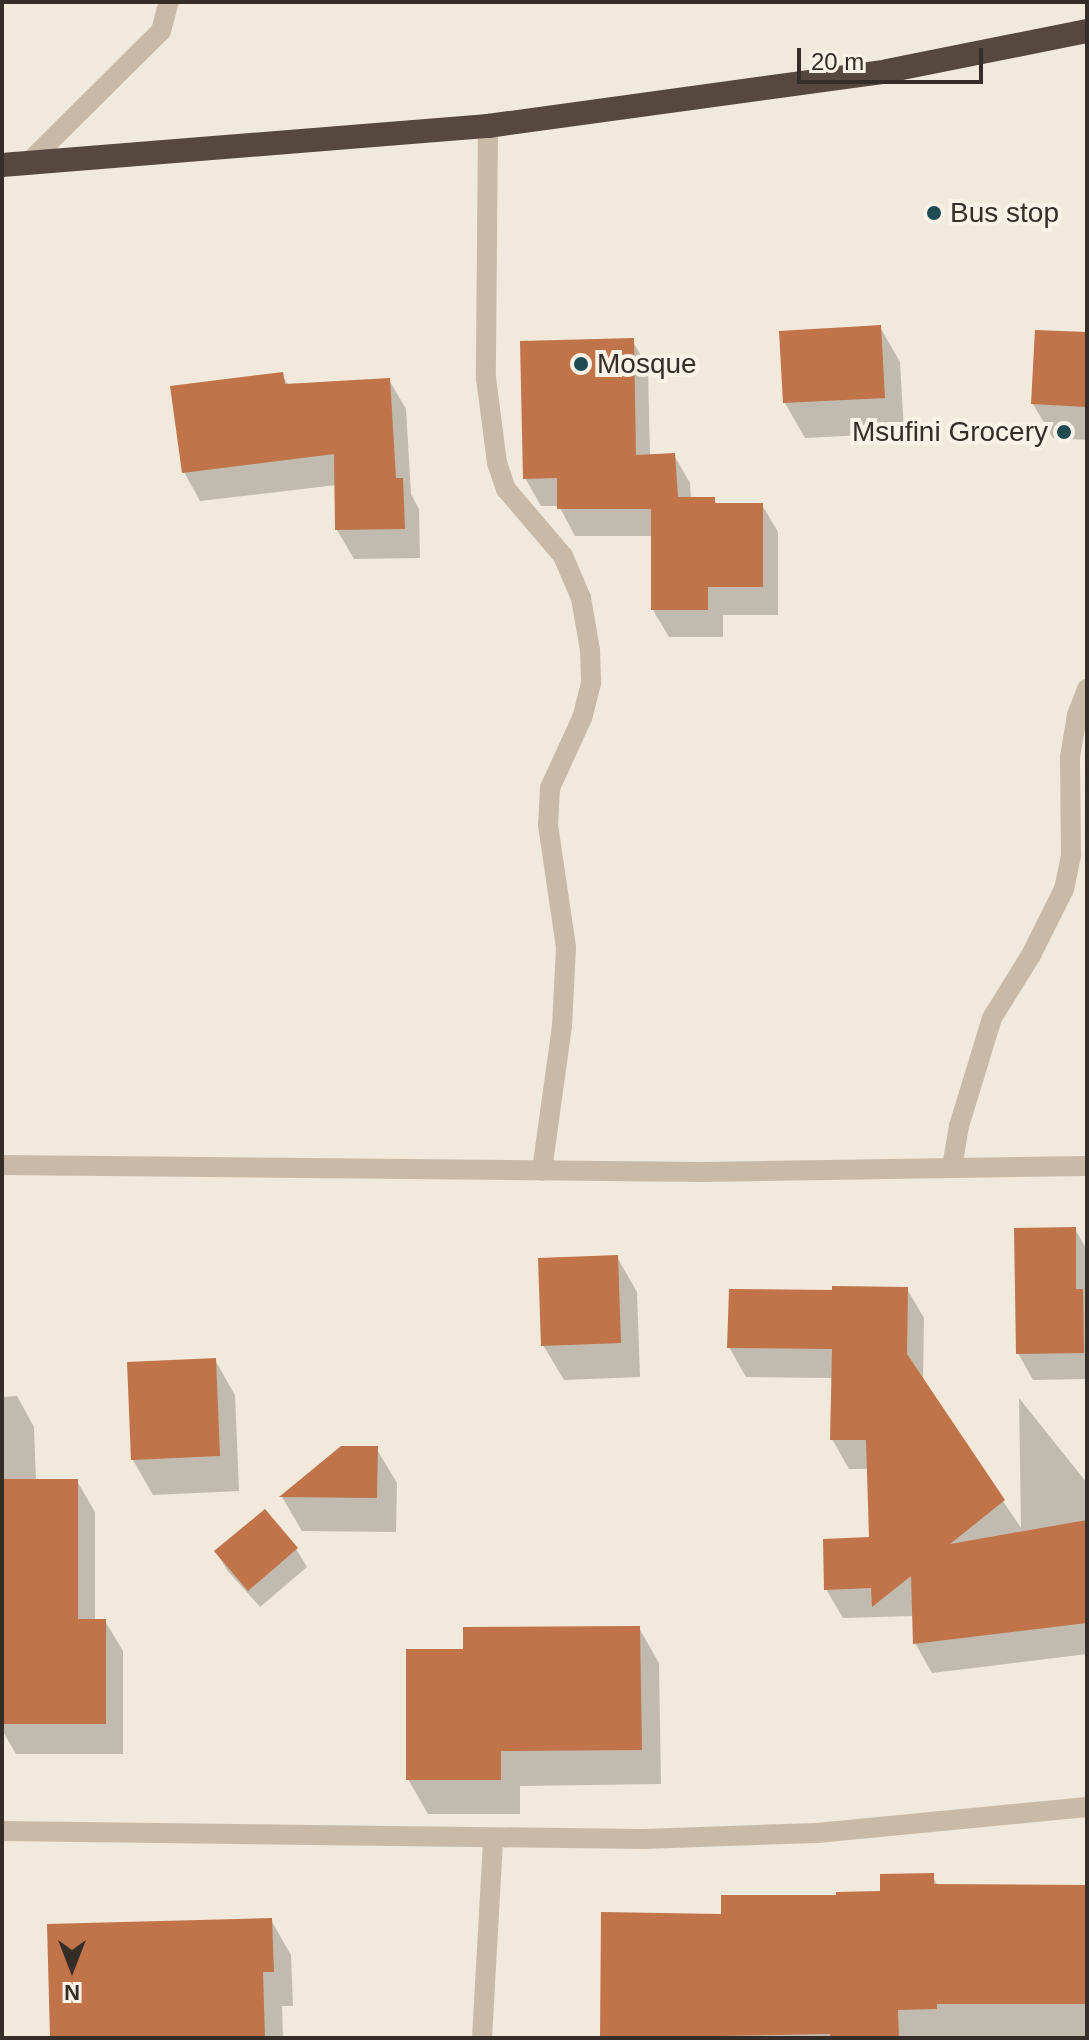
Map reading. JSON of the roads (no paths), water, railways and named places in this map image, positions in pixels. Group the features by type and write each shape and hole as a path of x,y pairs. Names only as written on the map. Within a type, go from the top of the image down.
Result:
{"highway":[{"path":"2,165 488,126 887,71 1087,31"}],"street":[{"path":"27,164 161,31 169,2"},
{"path":"488,126 486,378 497,463 506,489 563,556 581,598 590,650 591,683 582,718 550,788 548,825 566,947 562,1026 542,1171"},
{"path":"952,1167 959,1126 992,1018 1031,955 1064,889 1071,855 1070,757 1077,715 1087,689"},
{"path":"2,1165 542,1171 1087,1166"},
{"path":"2,1831 493,1839 817,1833 1087,1807"},
{"path":"482,2038 493,1839"}],"place":[{"name":"Bus stop","path":"934,213"},
{"name":"Mosque","path":"581,364"},
{"name":"Msufini Grocery","path":"1064,432"}]}
